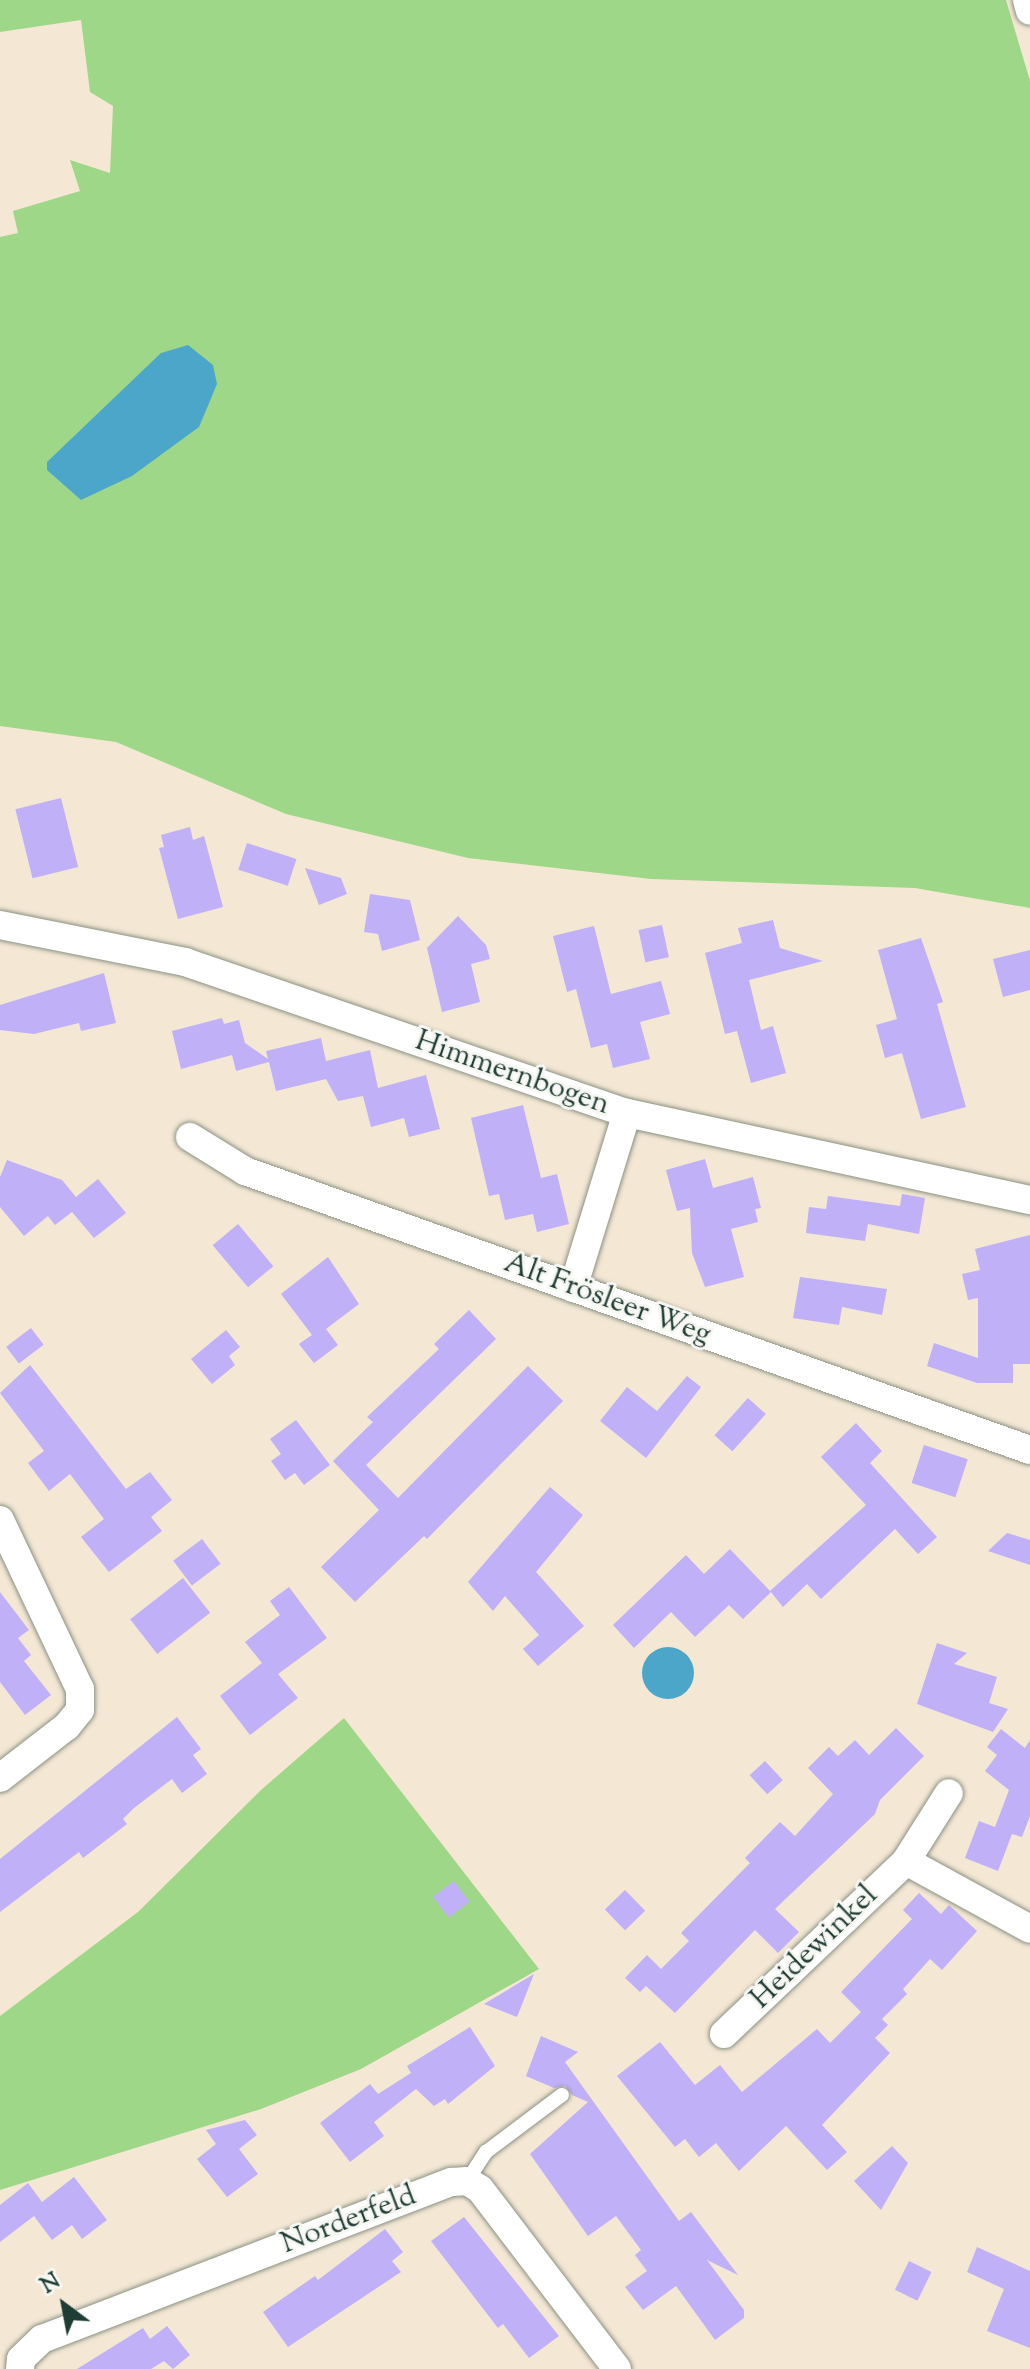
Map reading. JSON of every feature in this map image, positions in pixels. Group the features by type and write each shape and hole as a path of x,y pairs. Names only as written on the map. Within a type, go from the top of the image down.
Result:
{"street":[{"path":"1027,0 1030,11"},
{"name":"Himmernbogen","path":"0,925 185,962 627,1113 1030,1200"},
{"path":"573,1288 627,1113"},
{"name":"Alt Frösleer Weg","path":"190,1137 245,1171 1030,1450"},
{"path":"0,1520 80,1689 80,1710 67,1726 0,1778"},
{"name":"Heidewinkel","path":"724,2034 906,1861 949,1793"},
{"name":"Heidewinkel","path":"906,1861 1030,1929"},
{"path":"467,2181 480,2189 617,2369"},
{"name":"Norderfeld","path":"20,2369 21,2359 42,2339 452,2182 467,2181"}],"lane":[{"path":"467,2181 486,2152 562,2095"}],"green space":[{"path":"0,0 1006,0 1030,81 1030,908 915,888 651,879 468,858 286,814 116,742 0,726 0,237 18,233 13,211 80,191 70,160 110,173 113,106 90,92 81,20 0,32"},
{"path":"344,1718 539,1969 361,2069 261,2109 0,2190 0,2016 138,1912 261,1790"}],"water":[{"path":"188,345 213,365 217,384 199,427 132,476 81,500 47,470 47,462 161,353"},
{"path":"668,1647 686,1655 694,1673 686,1691 668,1699 650,1691 642,1673 650,1655"}],"building":[{"path":"61,798 78,867 33,878 15,809"},
{"path":"190,827 193,840 204,836 223,907 178,919 159,848 164,847 161,835"},
{"path":"247,843 296,859 288,886 238,870"},
{"path":"305,868 341,878 347,894 319,905"},
{"path":"370,894 410,900 420,940 382,951 378,934 364,932"},
{"path":"458,916 486,945 490,959 471,964 480,1002 442,1012 427,948"},
{"path":"773,920 780,948 823,961 749,980 761,1030 773,1026 786,1073 751,1083 737,1031 725,1034 705,953 742,943 738,928"},
{"path":"662,925 669,957 645,962 639,930"},
{"path":"594,926 611,994 661,981 670,1014 640,1022 650,1059 613,1068 607,1044 591,1048 576,989 567,992 553,936"},
{"path":"921,938 943,1002 937,1004 966,1107 921,1119 902,1053 885,1058 876,1025 897,1019 878,950"},
{"path":"1030,950 1030,990 1003,997 993,959"},
{"path":"104,973 116,1023 81,1031 79,1023 34,1034 0,1030 0,1005"},
{"path":"222,1018 224,1024 239,1020 245,1043 268,1059 266,1051 321,1038 326,1061 370,1050 378,1088 426,1075 440,1129 409,1137 404,1118 371,1127 363,1096 338,1101 326,1079 276,1091 269,1062 236,1071 232,1055 181,1069 172,1031"},
{"path":"523,1105 541,1178 557,1174 569,1224 537,1232 533,1214 505,1220 499,1194 489,1196 471,1118"},
{"path":"705,1159 713,1188 753,1177 761,1208 755,1209 758,1222 731,1229 744,1277 705,1287 692,1253 690,1208 677,1211 666,1170"},
{"path":"7,1160 62,1180 76,1197 98,1179 126,1213 94,1238 72,1212 55,1225 48,1216 24,1236 0,1207 0,1177"},
{"path":"902,1194 925,1198 919,1234 868,1224 865,1241 806,1233 809,1207 826,1209 828,1196 900,1206"},
{"path":"238,1224 273,1266 248,1287 213,1245"},
{"path":"1030,1235 1030,1364 1013,1364 1013,1383 977,1383 927,1366 934,1343 978,1358 978,1298 968,1300 962,1274 980,1270 975,1249"},
{"path":"328,1257 359,1304 326,1329 338,1345 314,1363 299,1344 312,1335 281,1294"},
{"path":"800,1277 887,1289 882,1315 842,1307 839,1325 793,1318"},
{"path":"469,1310 496,1339 366,1465 398,1498 528,1366 563,1401 427,1539 424,1536 355,1602 321,1567 379,1510 333,1461 373,1422 367,1417 439,1349 434,1344"},
{"path":"31,1328 44,1345 19,1363 6,1347"},
{"path":"226,1330 240,1347 229,1356 235,1365 212,1384 191,1359"},
{"path":"30,1365 126,1489 150,1472 172,1500 151,1517 162,1531 109,1572 81,1537 104,1519 70,1474 49,1491 28,1463 44,1451 0,1393"},
{"path":"687,1376 701,1387 646,1458 600,1421 627,1387 657,1411"},
{"path":"748,1398 766,1414 732,1451 715,1435"},
{"path":"296,1420 330,1465 304,1485 295,1473 285,1480 271,1461 281,1454 270,1439"},
{"path":"856,1423 882,1451 870,1463 937,1537 918,1554 895,1529 821,1599 807,1584 783,1607 771,1592 743,1619 729,1605 695,1637 671,1612 634,1648 613,1625 686,1555 704,1574 730,1549 770,1591 866,1505 821,1457"},
{"path":"924,1445 968,1459 955,1497 912,1483"},
{"path":"550,1487 583,1515 536,1572 584,1626 538,1666 523,1649 539,1635 505,1596 493,1611 468,1582"},
{"path":"1007,1533 1030,1540 1030,1565 988,1551"},
{"path":"202,1539 221,1564 192,1585 173,1561"},
{"path":"183,1578 210,1613 157,1654 130,1619"},
{"path":"289,1587 327,1638 278,1674 298,1698 250,1735 220,1696 262,1663 245,1642 280,1615 270,1601"},
{"path":"0,1592 29,1630 18,1638 31,1655 24,1661 51,1695 25,1715 0,1682"},
{"path":"937,1643 967,1653 954,1664 997,1677 989,1703 1008,1709 993,1732 917,1704"},
{"path":"177,1717 201,1749 193,1755 207,1774 182,1793 172,1779 123,1819 127,1824 83,1858 79,1852 0,1912 0,1859"},
{"path":"896,1728 924,1756 880,1800 875,1814 775,1909 799,1932 778,1953 755,1930 675,2013 646,1986 640,1992 625,1978 647,1955 661,1969 689,1941 681,1933 750,1863 745,1858 780,1822 795,1836 833,1794 808,1768 829,1747 838,1756 855,1740 869,1755"},
{"path":"1001,1729 1025,1748 1030,1740 1030,1816 1022,1837 1012,1834 998,1871 965,1858 979,1821 995,1827 1009,1790 985,1771 997,1755 987,1747"},
{"path":"765,1761 783,1780 767,1794 750,1775"},
{"path":"454,1881 470,1902 449,1917 433,1897"},
{"path":"625,1890 645,1911 625,1930 605,1909"},
{"path":"919,1893 941,1914 949,1905 977,1931 942,1970 930,1959 903,1989 907,1994 882,2019 888,2025 875,2038 890,2053 822,2125 847,2152 827,2170 786,2126 739,2171 716,2143 699,2157 685,2139 675,2147 617,2076 660,2042 695,2085 720,2065 742,2092 817,2029 830,2043 861,2012 841,1992 912,1919 903,1910"},
{"path":"534,1974 517,2017 484,2004"},
{"path":"470,2027 495,2066 448,2104 445,2099 434,2106 416,2089 374,2122 384,2136 350,2162 320,2123 370,2084 378,2094 411,2073 407,2066"},
{"path":"541,2036 578,2052 565,2062 679,2221 691,2212 738,2275 707,2260 744,2310 744,2318 715,2340 676,2286 643,2310 625,2287 647,2271 635,2255 641,2250 616,2216 588,2236 530,2154 588,2102 572,2095 565,2086 554,2088 526,2076"},
{"path":"245,2120 257,2135 239,2149 258,2174 227,2197 197,2159 216,2144 206,2130"},
{"path":"892,2146 908,2163 881,2210 854,2181"},
{"path":"74,2177 107,2220 82,2239 72,2225 52,2240 34,2216 0,2242 0,2205 28,2183 42,2202"},
{"path":"464,2217 559,2336 529,2358 503,2324 498,2328 431,2241"},
{"path":"385,2229 403,2252 392,2261 401,2272 288,2347 263,2312 315,2276 318,2280"},
{"path":"977,2247 1030,2271 1030,2348 987,2331 1004,2289 967,2272"},
{"path":"909,2261 931,2272 917,2301 895,2290"},
{"path":"167,2326 190,2355 173,2369 164,2361 151,2369 77,2369 143,2328 150,2339"}]}
